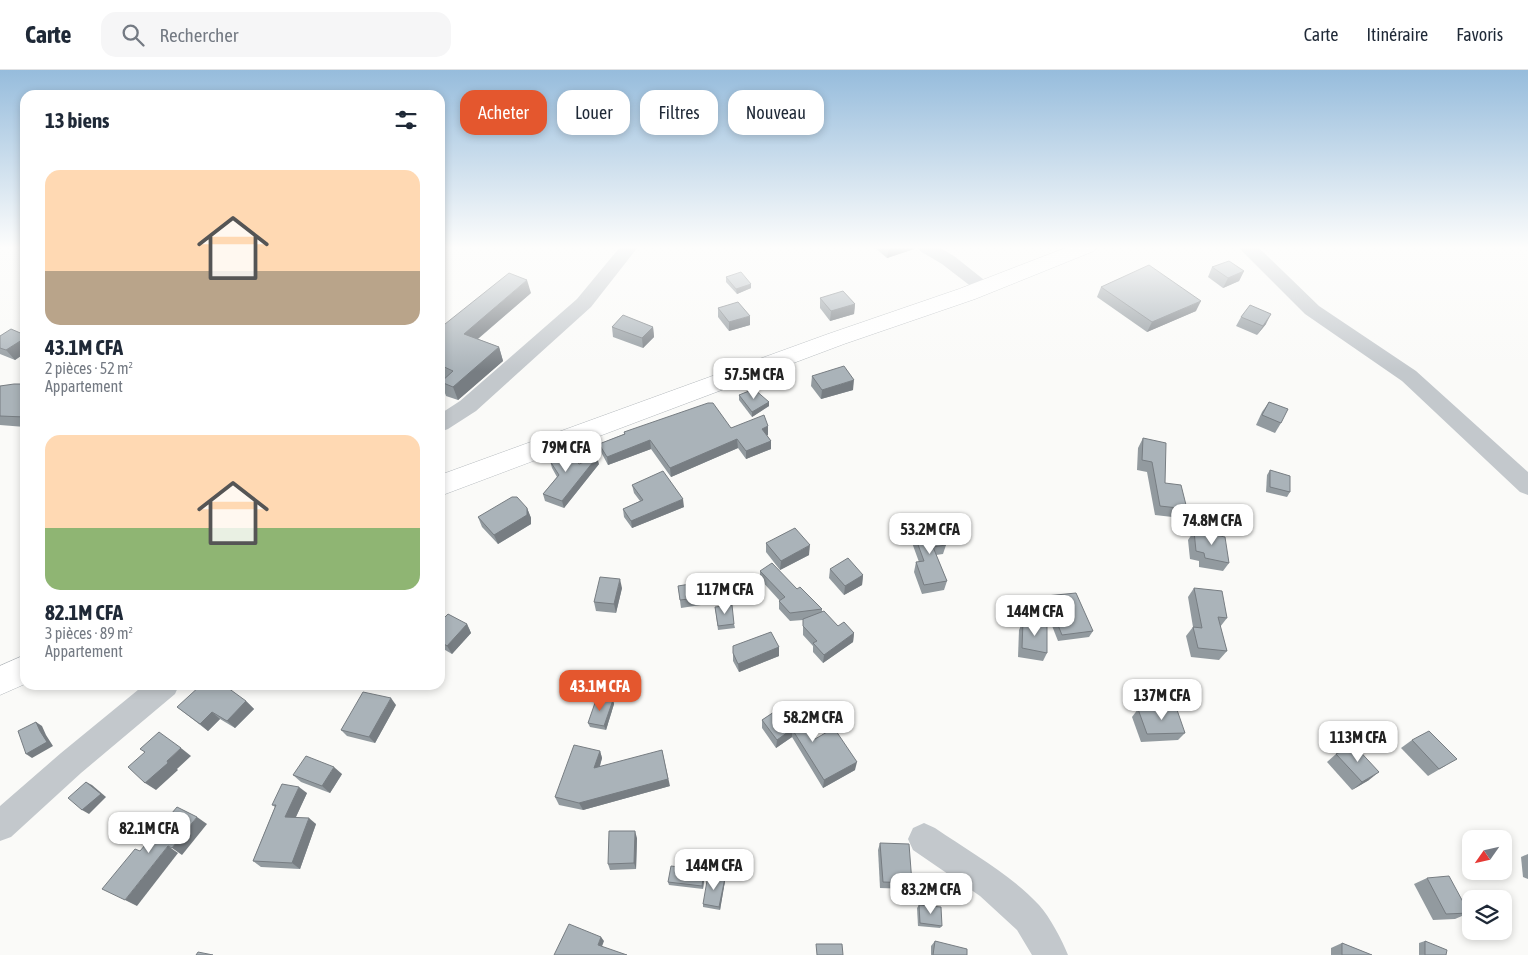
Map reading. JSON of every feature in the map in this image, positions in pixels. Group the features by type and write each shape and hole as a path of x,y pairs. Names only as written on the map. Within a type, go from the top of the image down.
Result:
{"highway":[{"path":"445,484 836,339 981,288"},
{"path":"0,681 20,672"}],"street":[{"path":"445,421 468,406 584,303 596,288"},
{"path":"1291,288 1312,310 1409,376 1528,486"},
{"path":"0,826 71,763 159,690"},
{"path":"924,839 992,884 1028,918 1052,955"}],"building":[{"path":"490,288 517,288 464,334 499,347 453,387 445,384 445,378 453,371 445,367 445,324"},
{"path":"1103,288 1183,288 1201,301 1152,322"},
{"path":"843,291 855,304 831,311 820,298"},
{"path":"738,302 750,316 729,322 718,308"},
{"path":"1250,305 1271,314 1263,326 1241,317"},
{"path":"623,315 653,327 642,338 612,327"},
{"path":"11,329 20,333 20,341 6,350 0,348 0,336"},
{"path":"844,366 854,380 822,390 812,376"},
{"path":"20,384 20,417 0,416 0,386"},
{"path":"754,389 769,402 752,412 739,395"},
{"path":"1269,402 1288,409 1281,423 1262,415"},
{"path":"708,403 713,403 731,428 764,415 768,426 762,429 771,441 746,451 737,439 670,468 650,440 607,457 599,444 625,434 624,432"},
{"path":"1143,438 1166,443 1165,483 1181,485 1187,509 1160,506 1152,462 1142,460"},
{"path":"567,445 579,464 597,457 562,501 543,494 559,475 550,461 557,458 553,451"},
{"path":"1270,470 1290,476 1290,492 1270,487"},
{"path":"663,471 683,499 631,521 623,509 643,500 632,485"},
{"path":"512,497 517,497 527,508 527,515 494,535 478,517"},
{"path":"939,527 946,545 933,547 947,581 924,585 916,562 924,561 913,531"},
{"path":"795,528 810,545 781,561 766,543"},
{"path":"1194,531 1225,537 1229,563 1205,558 1204,553 1196,551"},
{"path":"848,558 863,575 845,586 830,569"},
{"path":"772,563 797,589 800,587 822,609 790,613 779,601 785,597 760,571"},
{"path":"710,574 712,583 719,582 721,595 680,600 678,586 690,584 689,577"},
{"path":"600,577 620,579 614,604 594,602"},
{"path":"1194,588 1222,591 1227,618 1218,617 1227,651 1198,648 1193,627 1202,628"},
{"path":"1076,593 1093,631 1062,635 1046,596"},
{"path":"732,605 734,624 718,626 715,607"},
{"path":"824,611 838,626 844,622 854,633 824,655 813,643 817,641 803,626 803,619"},
{"path":"448,614 467,624 447,646 445,645 445,617"},
{"path":"1023,621 1047,626 1047,653 1022,648"},
{"path":"771,632 779,647 738,664 733,653 733,646"},
{"path":"196,690 231,690 246,701 227,721 212,712 200,724 177,707"},
{"path":"363,692 391,698 369,737 341,730"},
{"path":"597,697 613,700 604,726 588,723"},
{"path":"786,704 815,739 834,728 857,762 824,780 792,729 777,740 762,720"},
{"path":"1176,707 1185,733 1147,734 1138,709"},
{"path":"36,722 47,742 26,754 18,731"},
{"path":"1429,731 1457,759 1439,769 1412,740"},
{"path":"159,732 181,748 167,761 168,763 145,783 128,767 145,752 140,749"},
{"path":"574,745 600,751 594,768 662,750 668,779 579,803 555,797"},
{"path":"1354,745 1379,772 1362,782 1336,754"},
{"path":"306,756 334,767 322,786 293,775"},
{"path":"86,782 101,794 82,810 68,798"},
{"path":"282,784 299,787 285,817 309,818 292,863 253,861 276,805 272,805"},
{"path":"177,807 197,817 172,848 168,846 125,900 102,889 135,849 140,851"},
{"path":"609,831 635,831 634,863 608,864"},
{"path":"880,843 909,844 912,883 883,882"},
{"path":"671,866 704,870 702,886 668,882"},
{"path":"708,875 725,878 719,907 703,904"},
{"path":"1449,876 1462,900 1462,913 1446,914 1427,878"},
{"path":"919,905 941,907 942,926 920,923"},
{"path":"569,924 601,937 598,945 627,955 554,955"},
{"path":"935,941 967,949 967,955 933,955"},
{"path":"1425,941 1447,950 1446,955 1425,955"},
{"path":"1342,943 1372,955 1342,955"},
{"path":"816,944 842,944 843,955 817,955"},
{"path":"198,952 213,955 196,955"}]}
